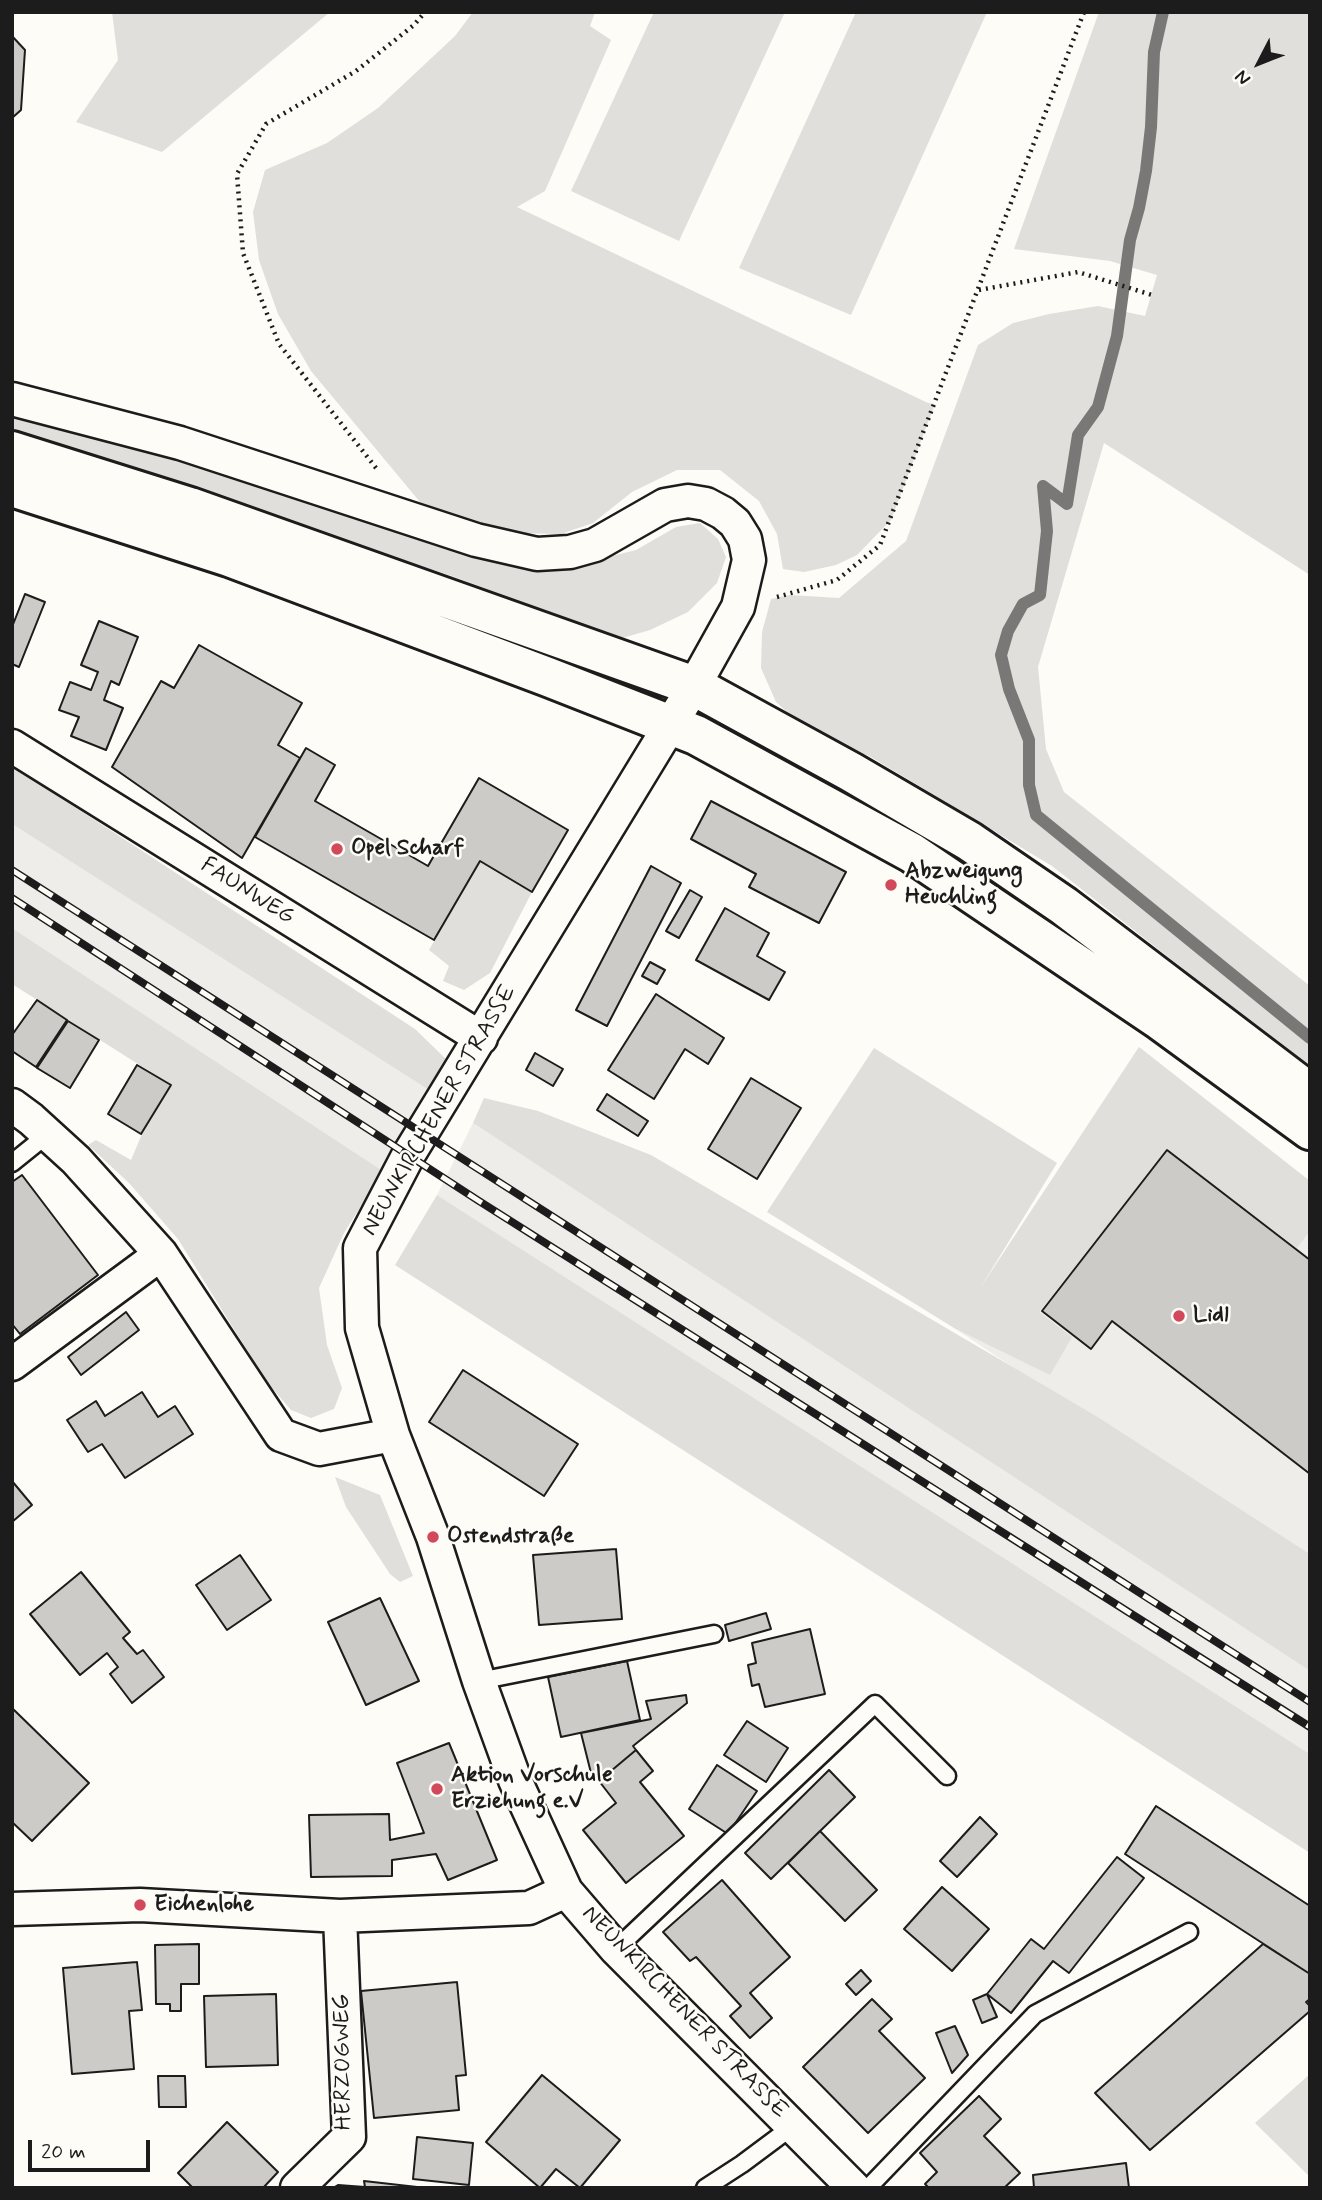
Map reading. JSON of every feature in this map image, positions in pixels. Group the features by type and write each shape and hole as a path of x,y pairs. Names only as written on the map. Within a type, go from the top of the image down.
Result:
{"main road":[{"path":"12,451 190,507 694,685 969,841 1065,906 1310,1093"},
{"path":"12,487 229,557 696,736 912,853 1158,1019 1310,1130"}],"street":[{"name":"NEUNKIRCHENER STRASSE","path":"12,399 180,443 477,540 537,554 570,552 595,545 665,505 688,501 706,503 723,513 735,523 745,539 750,560 738,607 694,685 409,1154 360,1248 362,1328 393,1436 433,1536 479,1681 515,1780 566,1891 616,1949 854,2188"},
{"name":"FAUNWEG","path":"12,746 481,1038"},
{"path":"12,1105 76,1160 161,1254 281,1435 319,1449 393,1436"},
{"path":"12,1364 161,1254"},
{"path":"12,1909 139,1905 340,1916 529,1908 566,1891"},
{"name":"HERZOGWEG","path":"297,2188 349,2137 340,1916"}],"lane":[{"path":"12,1163 48,1134"},
{"path":"479,1681 714,1634"},
{"path":"616,1949 875,1704 947,1776"},
{"path":"868,2188 1035,2014 1189,1932"},
{"path":"705,2188 793,2126"}],"path":[{"path":"415,519 279,344 243,253 237,174 266,124 356,71 425,12"},
{"path":"738,607 838,580 880,545 1084,12"},
{"path":"978,290 1078,272 1152,295"}],"shaded area":[{"path":"112,12 330,12 162,152 76,122 118,60"},
{"path":"473,12 595,12 590,26 611,40 545,191 517,207 935,404 891,520 857,555 836,565 804,572 783,569 777,534 759,501 720,470 677,470 632,492 593,523 561,534 510,533 457,518 420,502 311,371 278,314 259,260 253,212 265,170 327,143 378,108 455,36"},
{"path":"654,12 785,12 679,241 571,191"},
{"path":"856,12 987,12 851,315 739,268"},
{"path":"1099,12 1310,12 1310,575 1104,443 1038,667 1046,749 1064,792 1310,986 1310,1068 1052,866 871,757 800,724 776,702 761,668 762,632 771,599 790,595 839,598 906,541 978,345 1013,323 1049,314 1098,306 1145,316 1157,275 1110,261 1014,249"},
{"path":"12,412 568,567 636,550 676,527 700,523 718,539 726,557 717,583 688,612 650,630 619,639 452,576 12,433"},
{"path":"12,766 415,1029 446,1059 435,1094 12,824"},
{"path":"12,824 435,1094 383,1171 12,928"},
{"path":"480,861 532,892 490,973 464,990 443,981 449,966 429,950"},
{"path":"12,928 383,1171 344,1233 319,1288 327,1345 342,1388 334,1409 311,1418 291,1410 266,1381 178,1239 129,1183 88,1145 96,1140 131,1160 142,1134 171,1085 12,984"},
{"path":"1139,1047 1310,1182 1310,1554 954,1328"},
{"path":"1139,1047 1310,1181 1310,1231 1297,1248 1167,1150 1039,1312 1072,1337 1050,1375 954,1328 767,1212 874,1048 1057,1163 979,1290"},
{"path":"484,1098 538,1111 651,1155 1098,1417 1310,1554 1310,1671 473,1123"},
{"path":"473,1123 1310,1671 1310,1754 437,1195"},
{"path":"437,1195 1310,1754 1310,1853 395,1265"},
{"path":"335,1477 380,1495 413,1576 400,1582 390,1574 346,1507"},
{"path":"1310,2074 1310,2177 1255,2123"}],"building":[{"path":"12,36 25,50 21,110 12,118"},
{"path":"25,594 45,602 19,667 12,664 12,627"},
{"path":"99,621 138,637 119,685 111,681 104,700 123,708 106,750 71,736 79,717 59,710 70,682 91,690 98,672 81,665"},
{"path":"199,645 302,703 278,745 300,758 242,858 112,767 161,681 174,688"},
{"name":"Opel Scharf","path":"306,748 335,765 315,801 428,866 479,778 568,830 532,892 480,861 434,940 255,837"},
{"path":"711,801 846,872 819,923 749,887 756,874 691,839"},
{"path":"651,866 681,883 607,1026 576,1010"},
{"path":"690,890 702,897 679,938 666,931"},
{"path":"725,908 769,933 757,956 785,972 769,1000 696,960"},
{"path":"650,962 665,970 657,984 642,976"},
{"path":"656,994 724,1038 708,1064 685,1049 654,1099 608,1070"},
{"path":"37,1000 67,1020 36,1067 12,1051 12,1035"},
{"path":"68,1021 99,1040 70,1088 37,1068"},
{"path":"535,1053 563,1069 553,1086 526,1070"},
{"path":"137,1065 171,1085 141,1134 108,1114"},
{"path":"751,1078 801,1108 757,1179 708,1149"},
{"path":"607,1094 648,1121 638,1136 597,1110"},
{"name":"Lidl","path":"1167,1150 1310,1260 1310,1474 1112,1321 1091,1349 1042,1311"},
{"path":"22,1175 98,1275 20,1334 12,1324 12,1182"},
{"path":"126,1312 139,1330 81,1375 68,1357"},
{"path":"463,1370 578,1444 544,1496 429,1422"},
{"path":"142,1392 158,1417 175,1406 193,1434 125,1478 102,1444 88,1452 67,1420 96,1401 105,1416"},
{"path":"12,1481 32,1505 12,1522"},
{"path":"616,1549 622,1619 539,1625 533,1555"},
{"path":"240,1555 271,1600 227,1630 196,1585"},
{"path":"81,1572 130,1632 123,1638 137,1654 143,1650 164,1677 132,1703 110,1674 118,1667 107,1653 80,1675 30,1614"},
{"path":"380,1598 419,1681 366,1705 328,1622"},
{"path":"766,1613 771,1629 729,1641 725,1625"},
{"path":"810,1629 825,1694 765,1707 759,1684 752,1686 748,1665 756,1663 752,1643"},
{"path":"627,1661 640,1720 561,1737 548,1677"},
{"path":"686,1695 687,1703 633,1746 636,1750 599,1781 591,1773 581,1733 651,1719 646,1701"},
{"path":"12,1708 89,1783 32,1841 12,1822"},
{"path":"747,1721 788,1748 766,1782 724,1755"},
{"name":"Aktion Vorschule Erziehung e.V","path":"449,1743 497,1860 448,1880 436,1854 392,1860 392,1876 311,1877 309,1815 389,1814 390,1840 424,1833 397,1763"},
{"path":"636,1750 653,1771 640,1782 684,1836 626,1883 583,1830 616,1803 599,1781"},
{"path":"717,1765 757,1791 728,1834 689,1809"},
{"path":"829,1770 855,1797 771,1879 745,1853"},
{"path":"1156,1806 1310,1906 1310,1974 1125,1854"},
{"path":"980,1817 997,1834 957,1877 940,1861"},
{"path":"820,1831 877,1890 845,1921 788,1863"},
{"path":"1117,1857 1144,1878 1069,1973 1053,1961 1011,2013 987,1994 1031,1939 1044,1949"},
{"path":"722,1880 790,1957 750,1993 772,2018 750,2038 730,2016 741,2006 696,1957 690,1961 663,1932"},
{"path":"942,1887 989,1929 952,1971 904,1929"},
{"path":"199,1944 199,1984 181,1984 181,2011 170,2011 170,2004 156,2004 155,1945"},
{"path":"1263,1944 1310,1974 1310,1999 1306,2002 1310,2011 1150,2150 1095,2093"},
{"path":"137,1962 142,2010 129,2011 134,2069 72,2074 63,1968"},
{"path":"861,1970 871,1981 856,1995 846,1984"},
{"path":"457,1982 466,2075 456,2076 459,2110 374,2118 361,1991"},
{"path":"276,1994 278,2065 206,2067 204,1996"},
{"path":"987,1994 997,2017 982,2023 973,2000"},
{"path":"872,1999 892,2019 879,2031 925,2078 868,2133 803,2067"},
{"path":"955,2026 968,2055 952,2073 936,2033"},
{"path":"542,2075 620,2140 580,2188 556,2169 540,2188 486,2142"},
{"path":"158,2076 185,2076 186,2107 159,2107"},
{"path":"979,2096 1001,2119 984,2136 1020,2173 1004,2188 929,2188 925,2184 937,2172 920,2153"},
{"path":"227,2122 278,2172 263,2188 193,2188 178,2173"},
{"path":"417,2137 473,2143 469,2185 413,2179"},
{"path":"1126,2163 1129,2188 1034,2188 1033,2175"},
{"path":"364,2181 426,2188 333,2188 338,2185 365,2187"}],"waterway":[{"path":"1163,12 1154,52 1146,171 1130,240 1117,336 1098,407 1078,435 1067,504 1043,486 1047,531 1040,595 1023,604 1008,631 1001,655 1009,689 1029,740 1029,785 1036,815 1310,1038"}],"railway":[{"path":"12,870 1310,1702"},
{"path":"12,898 479,1201 1310,1727"}],"place":[{"name":"Opel Scharf","path":"337,849"},
{"name":"Abzweigung Heuchling","path":"891,885"},
{"name":"Lidl","path":"1179,1316"},
{"name":"Ostendstraße","path":"433,1537"},
{"name":"Aktion Vorschule Erziehung e.V","path":"437,1789"},
{"name":"Eichenlohe","path":"140,1905"}]}
